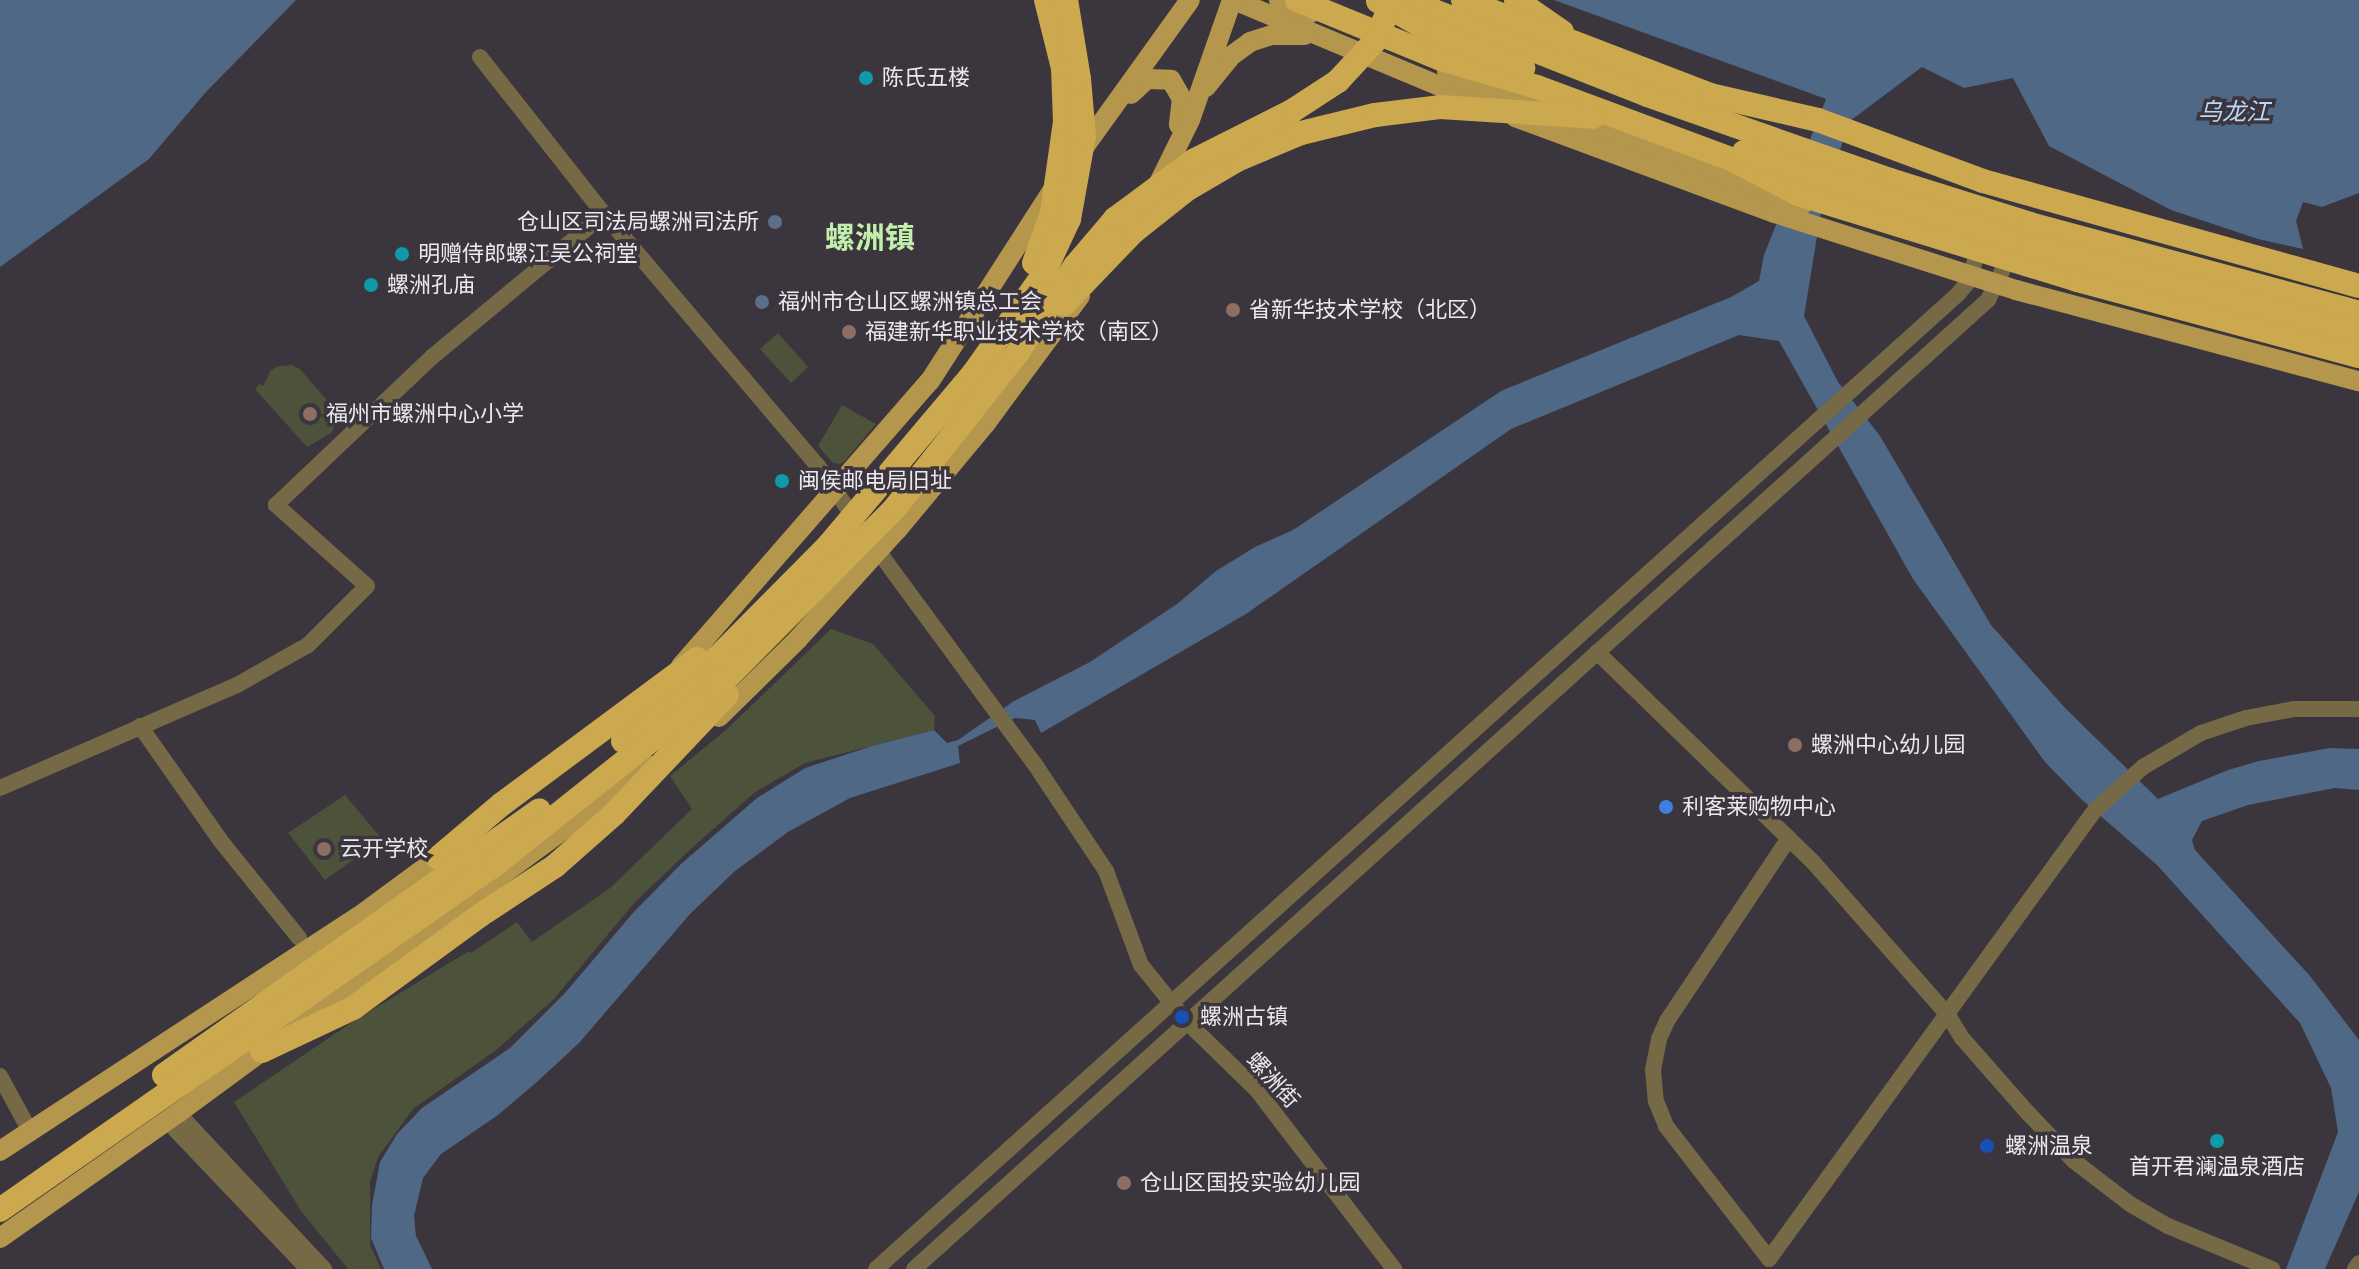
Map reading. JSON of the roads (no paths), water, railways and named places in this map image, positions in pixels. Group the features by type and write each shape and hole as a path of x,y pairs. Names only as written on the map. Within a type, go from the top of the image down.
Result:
{"highway":[{"path":"954,395 1022,287 1052,213 1064,150 1065,108 1063,68 1046,0"},
{"path":"0,1210 497,863 717,688 828,546 913,449 1037,285 1058,249 1073,204 1084,136 1079,79 1066,0"},
{"path":"1297,0 1441,59 1537,87 1733,160 1798,194 2077,280 2359,356"},
{"path":"1376,0 1434,33 1771,161 2029,245 2359,333"},
{"path":"0,1194 529,818 768,623 895,508 1018,352 1075,266 1115,219 1185,166 1292,111 1338,81 1375,41 1393,0"},
{"path":"1414,0 1434,11 1647,95 1890,180 2030,224 2359,313"},
{"path":"1463,0 1710,95 1818,120 1983,181 2359,286"},
{"path":"1516,0 1606,57"},
{"path":"1018,352 1111,253 1159,210 1237,160 1301,133 1375,115 1440,107 1578,114 1660,135"},
{"path":"438,858 502,804 650,691 768,623"},
{"path":"262,1051 353,1008 479,916 555,866 614,814 697,729 759,658 768,623"}],"main road":[{"path":"0,1151 358,917 514,804 660,687 836,490 950,353 1024,234 1190,0"},
{"path":"0,1238 172,1117 723,714 798,639 878,552 1025,372 1134,225 1174,157 1233,0 1440,89 1778,205 2000,277 2359,381"},
{"path":"1279,0 1778,205"},
{"path":"1196,100 1231,56 1250,42 1272,35 1314,35"},
{"path":"1093,135 1147,79 1164,78 1177,85 1182,99 1174,157"},
{"path":"2000,277 2359,366"}],"street":[{"name":"螺洲街","path":"480,57 604,214 836,490 1027,754 1106,871 1141,965 1187,1022 1256,1089 1394,1269"},
{"path":"0,788 237,685 308,645 367,586 276,505 432,357 604,214"},
{"path":"876,1269 1958,294 1973,268"},
{"path":"914,1269 1988,300 2000,277"},
{"path":"1597,652 1789,838 1948,1015 1962,1038 2028,1113 2097,1180 2130,1204 2191,1238 2272,1269"},
{"path":"1789,838 1667,1021 1659,1039 1653,1069 1656,1101 1666,1126 1769,1259 2095,810 2143,767 2201,733 2246,718 2294,709 2359,709"},
{"path":"140,726 220,840 299,938"},
{"path":"0,1076 31,1133"},
{"path":"172,1117 308,1269"},
{"path":"172,1117 324,1269"},
{"path":"2355,1269 2359,1263"}],"water":[{"path":"0,0 296,0 206,92 149,159 0,267"},
{"name":"乌龙江","path":"1554,0 2359,0 2359,193 2322,207 2303,202 2296,221 2303,249 2258,239 2171,210 2049,146 2013,78 1964,88 1922,67 1850,121 1823,200 1804,316 1838,382 1880,436 1991,625 2066,709 2158,799 2228,770 2259,761 2330,748 2359,749 2359,790 2335,788 2248,805 2202,821 2192,840 2195,850 2310,976 2359,1040 2359,1192 2325,1269 2286,1269 2338,1132 2331,1088 2300,1023 2157,865 2080,798 2045,762 1913,579 1779,341 1739,335 1511,429 1246,614 1041,733 1035,720 1015,718 958,746 960,763 850,798 788,832 735,871 690,914 579,1043 498,1115 441,1154 423,1178 414,1216 416,1236 432,1269 384,1269 371,1238 372,1205 380,1162 397,1134 422,1108 510,1048 565,993 632,914 681,864 757,798 805,768 872,746 934,730 947,743 958,740 1014,701 1090,662 1177,604 1216,571 1255,547 1293,530 1501,391 1731,297 1759,281 1764,255 1826,99"}],"place":[{"name":"陈氏五楼","path":"866,78"},
{"name":"仓山区司法局螺洲司法所","path":"775,222"},
{"name":"明赠侍郎螺江吴公祠堂","path":"402,254"},
{"name":"螺洲孔庙","path":"371,285"},
{"name":"福州市仓山区螺洲镇总工会","path":"762,302"},
{"name":"省新华技术学校（北区）","path":"1233,310"},
{"name":"福建新华职业技术学校（南区）","path":"849,332"},
{"name":"福州市螺洲中心小学","path":"310,414"},
{"name":"闽侯邮电局旧址","path":"782,481"},
{"name":"螺洲中心幼儿园","path":"1795,745"},
{"name":"利客莱购物中心","path":"1666,807"},
{"name":"云开学校","path":"324,849"},
{"name":"螺洲古镇","path":"1182,1017"},
{"name":"首开君澜温泉酒店","path":"2217,1141"},
{"name":"螺洲温泉","path":"1987,1146"},
{"name":"仓山区国投实验幼儿园","path":"1124,1183"}],"district":[{"name":"螺洲镇","path":"870,238"}]}
